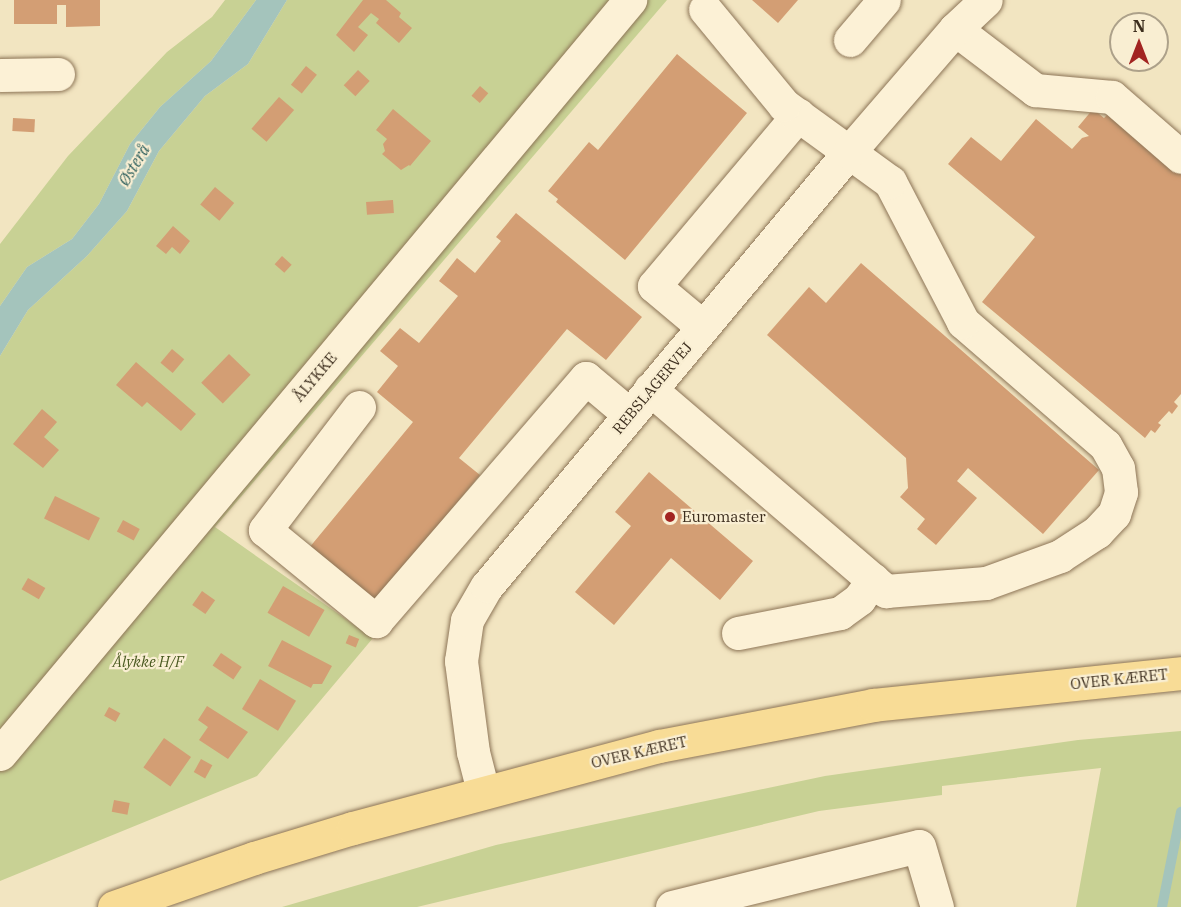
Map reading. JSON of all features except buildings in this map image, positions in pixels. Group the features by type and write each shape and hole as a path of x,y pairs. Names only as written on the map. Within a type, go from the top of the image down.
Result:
{"main road":[{"name":"OVER KÆRET","path":"114,907 168,898 254,858 483,791 659,746 873,705 1181,673"}],"street":[{"name":"ÅLYKKE","path":"0,754 630,0"},
{"path":"849,40 884,0"},
{"name":"REBSLAGERVEJ","path":"483,791 473,752 461,661 467,620 487,586 849,152 955,29 986,0"},
{"path":"650,389 886,591 986,583 1060,556 1097,532 1113,514 1121,492 1118,468 1105,445 963,322 890,182 784,105 705,9"},
{"path":"955,29 1035,90 1112,97 1181,157"},
{"path":"0,75 58,74"},
{"path":"703,327 654,286 798,115"},
{"path":"359,407 265,530 376,621 586,378 630,415"},
{"path":"738,633 840,613 859,599 873,580"},
{"path":"672,907 919,846 937,907"}],"green space":[{"path":"225,0 256,0 211,61 160,107 130,144 99,204 72,239 27,267 0,306 0,244 68,156 167,52 212,17"},
{"name":"Ålykke H/F","path":"287,0 667,0 215,527 373,638 257,776 0,881 0,356 28,310 87,256 127,211 159,151 205,96 248,64"},
{"path":"1181,731 1181,907 1076,907 1101,768 942,786 942,795 819,811 417,907 282,907 496,845 825,776 1078,740"}],"water":[{"name":"Østerå","path":"256,0 287,0 248,64 205,96 159,151 127,211 87,256 28,310 0,356 0,306 27,267 72,239 99,204 130,144 160,107 211,61"}],"waterway":[{"path":"1162,907 1181,812"}],"place":[{"name":"Euromaster","path":"670,517"}]}
